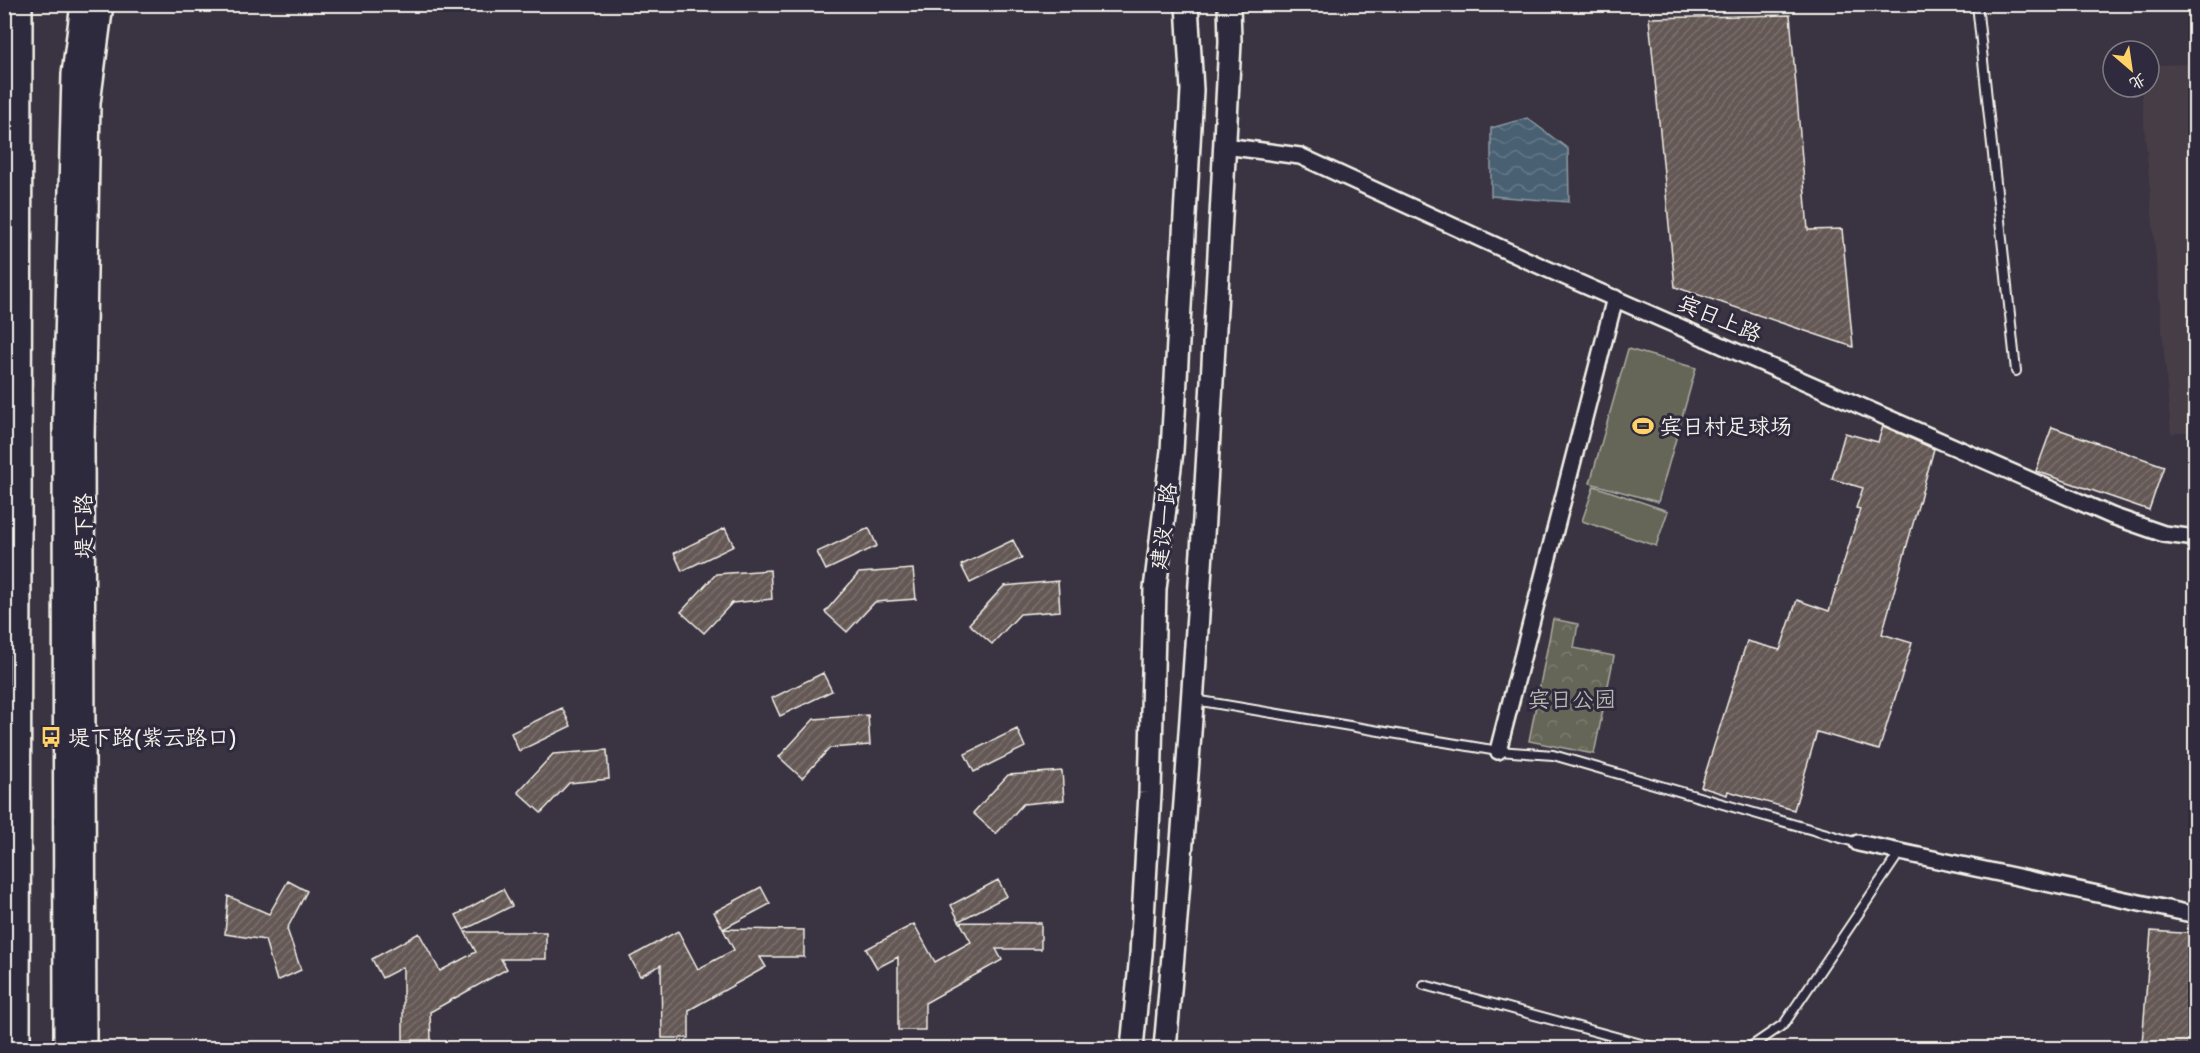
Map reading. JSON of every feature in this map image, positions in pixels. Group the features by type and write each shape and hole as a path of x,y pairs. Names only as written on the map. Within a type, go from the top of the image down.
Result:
{"main road":[{"path":"19,1048 21,4"},
{"name":"堤下路","path":"65,1048 64,421 73,74 82,4"},
{"name":"堤下路","path":"85,1048 83,428 89,103 102,4"},
{"name":"建设一路","path":"1132,1048 1141,954 1150,793 1155,588 1172,451 1191,102 1187,4"},
{"name":"建设一路","path":"1164,1048 1192,699 1225,146 1230,42 1229,4"},
{"path":"85,1023 97,1048"}],"street":[{"name":"宾日上路","path":"1225,146 1300,156 1615,298 2112,516 2164,534 2196,538"},
{"path":"1498,751 1615,298"},
{"path":"1858,843 2196,915"}],"lane":[{"path":"1977,4 2016,370"},
{"path":"1192,699 1498,751 1553,755 1858,843"},
{"path":"1749,1048 1784,1024 1900,852"},
{"path":"1424,985 1656,1048"}],"shaded area":[{"path":"2195,64 2195,431 2171,433 2142,99 2161,99 2161,65"}],"green space":[{"name":"宾日村足球场","path":"1628,349 1696,368 1658,502 1590,483"},
{"path":"1594,486 1668,511 1656,546 1582,521"},
{"name":"宾日公园","path":"1553,619 1578,624 1574,648 1614,656 1594,754 1529,741"}],"water":[{"path":"1527,118 1568,149 1569,202 1491,196 1491,128"}],"building":[{"path":"1790,15 1808,230 1842,229 1853,347 1675,287 1649,18"},
{"path":"1883,426 1934,449 1882,634 1912,643 1879,750 1817,732 1794,810 1728,791 1727,795 1701,787 1747,641 1780,650 1797,600 1829,611 1860,509 1856,508 1863,488 1832,479 1845,433 1878,442"},
{"path":"2052,427 2164,466 2149,510 2036,471"},
{"path":"725,528 734,546 682,571 674,553"},
{"path":"869,528 877,546 826,570 817,552"},
{"path":"1013,540 1022,558 970,583 961,565"},
{"path":"913,569 916,599 875,602 847,632 825,612 859,573"},
{"path":"770,570 772,599 732,603 704,633 681,612 716,574"},
{"path":"1058,581 1060,611 1020,614 992,644 969,624 1004,586"},
{"path":"823,673 832,691 780,716 772,698"},
{"path":"562,708 571,726 519,751 511,733"},
{"path":"868,715 870,745 830,748 802,778 779,757 814,719"},
{"path":"1017,729 1025,747 974,772 965,754"},
{"path":"607,750 609,779 569,783 541,813 518,792 553,754"},
{"path":"1062,771 1064,800 1023,804 996,834 973,813 1008,775"},
{"path":"998,880 1007,896 959,921 951,905"},
{"path":"288,881 307,891 287,929 301,970 277,981 265,940 225,934 228,896 269,914"},
{"path":"761,887 770,904 723,929 714,912"},
{"path":"503,889 512,906 464,930 456,915"},
{"path":"960,922 1041,923 1041,949 996,949 1002,960 925,1003 925,1030 898,1030 898,957 877,968 866,949 914,924 935,962 971,942"},
{"path":"723,929 804,930 804,957 760,957 766,967 689,1010 689,1038 662,1038 661,965 640,976 630,957 678,931 698,969 734,950"},
{"path":"2151,931 2196,934 2196,1048 2142,1044"},
{"path":"465,932 546,932 546,959 501,959 507,969 430,1012 431,1040 403,1040 403,967 382,978 372,959 419,933 440,971 476,952"}],"place":[{"name":"宾日村足球场","path":"1643,426"},
{"name":"堤下路(紫云路口)","path":"51,737"}]}
